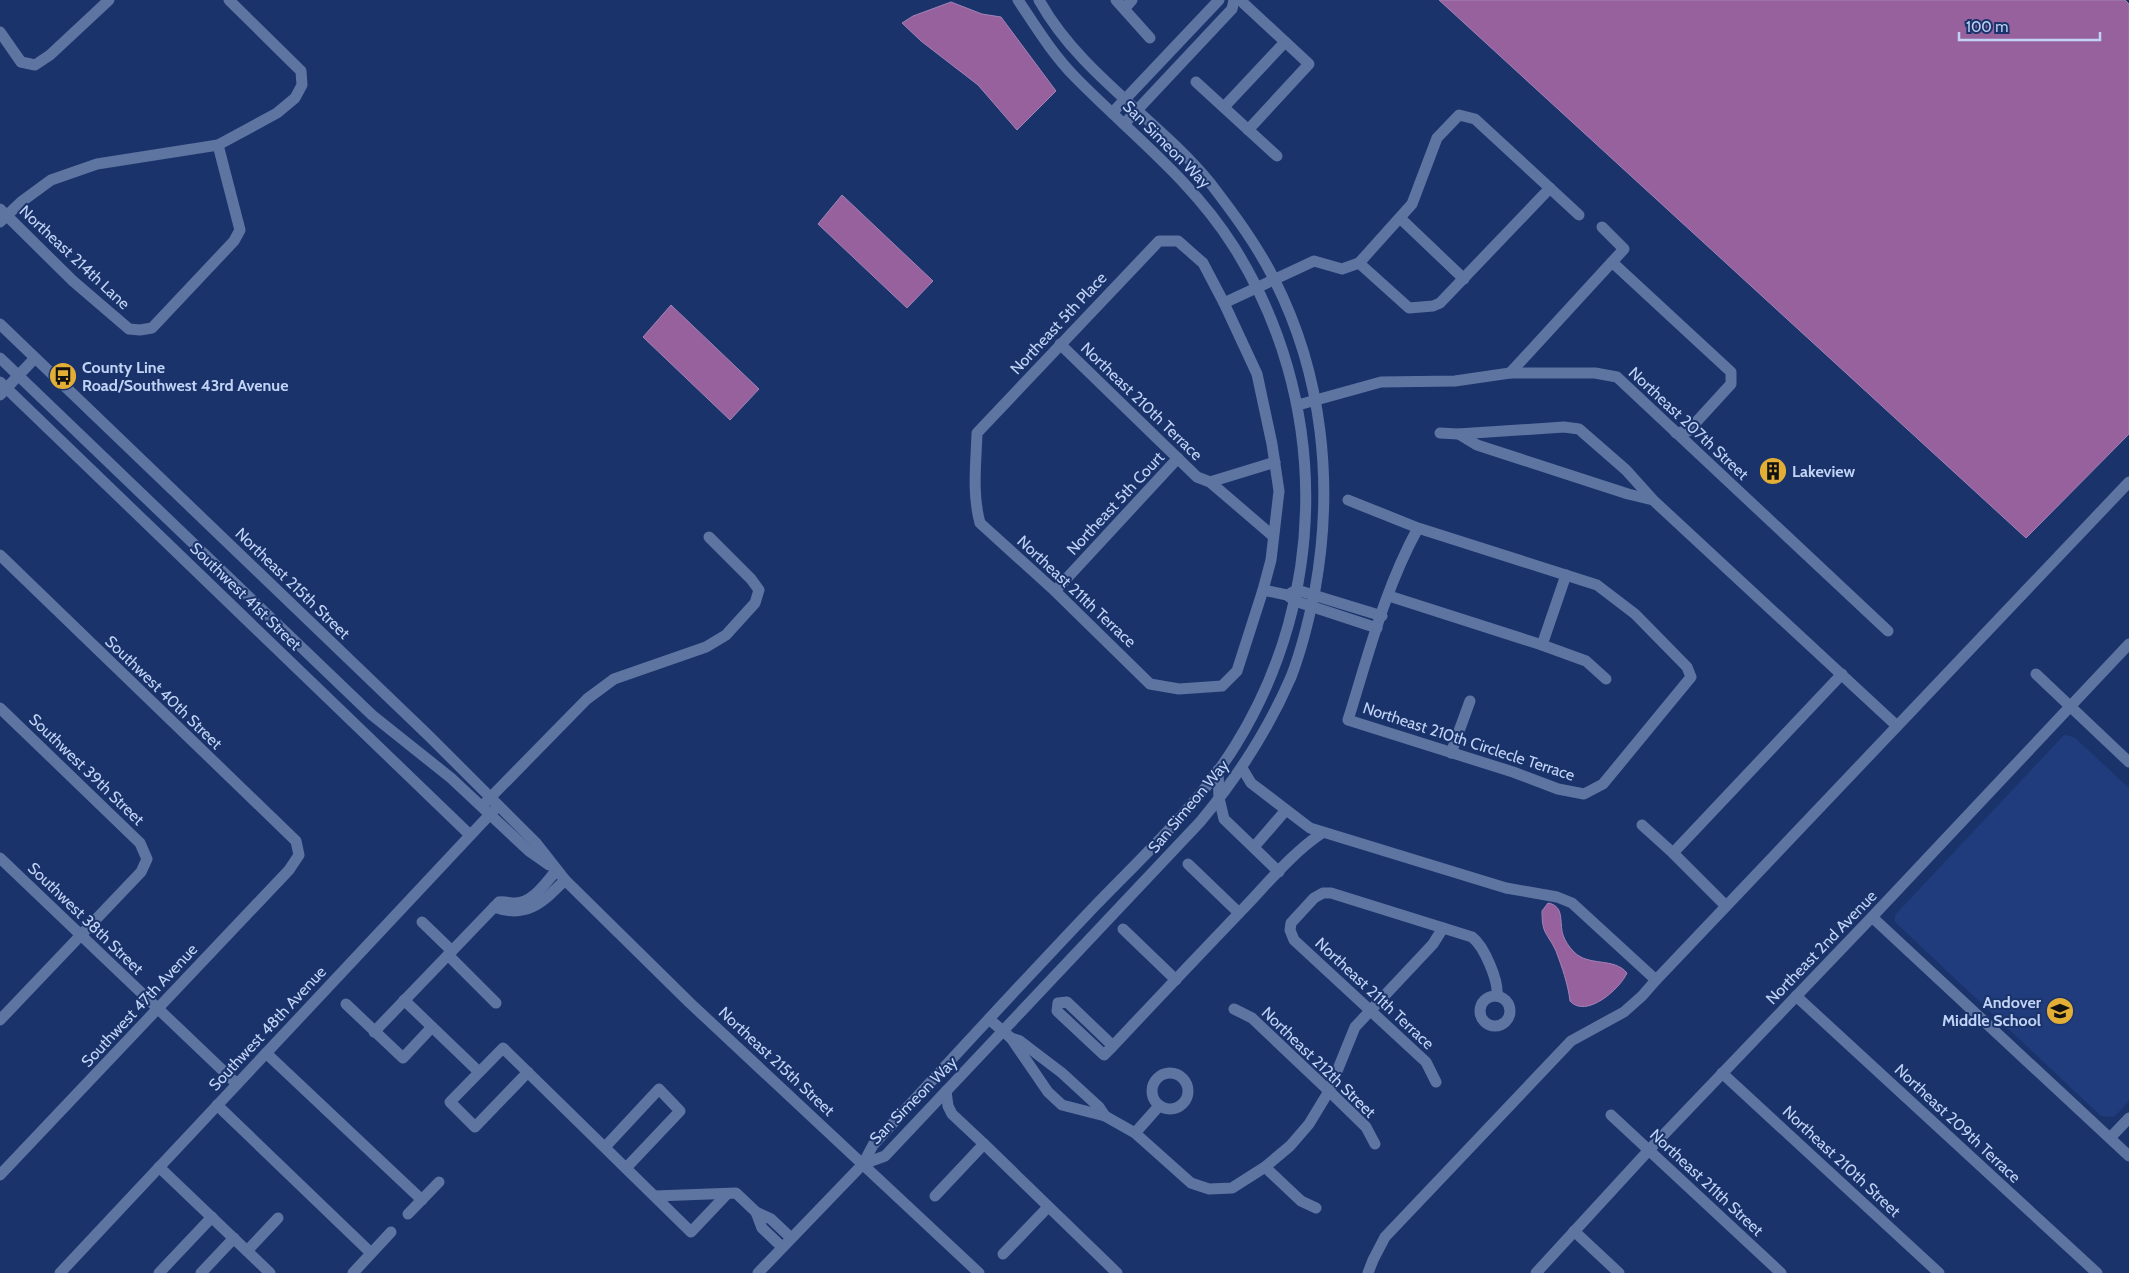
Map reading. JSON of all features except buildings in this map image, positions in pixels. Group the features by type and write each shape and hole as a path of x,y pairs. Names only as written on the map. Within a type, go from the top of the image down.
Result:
{"street":[{"path":"0,32 21,62 35,65 50,55 109,0"},
{"path":"2,216 51,180 98,164 218,145 277,113 295,98 302,85 301,71 229,0"},
{"name":"San Simeon Way","path":"864,1164 871,1147 1180,817 1235,747 1252,716 1278,660 1303,551 1307,500 1305,454 1298,405 1284,352 1257,287 1233,245 1189,186 1074,76 1045,41 1018,0"},
{"name":"San Simeon Way","path":"864,1164 885,1156 946,1091 1007,1035 1205,816 1242,768 1274,714 1292,675 1313,601 1322,553 1325,488 1322,440 1315,400 1308,368 1294,324 1274,279 1239,221 1209,183 1087,62 1062,33 1039,0"},
{"path":"1132,0 1120,5 1150,38"},
{"path":"1112,113 1219,0"},
{"path":"1124,124 1232,9 1234,0"},
{"path":"1240,0 1309,64 1248,130"},
{"path":"1224,107 1285,42"},
{"path":"1196,82 1277,156"},
{"path":"1224,303 1314,261 1342,269 1359,263 1412,204 1437,138 1459,116 1475,119 1579,215"},
{"name":"Northeast 214th Lane","path":"2,216 72,281 129,329 152,328 234,241 240,230 218,145"},
{"path":"1359,263 1408,308 1440,304 1550,188"},
{"path":"1400,218 1464,279"},
{"path":"1510,374 1624,249 1602,227"},
{"name":"Northeast 5th Place","path":"980,523 975,489 977,433 1159,241 1178,241 1202,263 1224,303 1257,374 1279,491 1271,560 1237,671 1222,686 1179,689 1150,684"},
{"path":"1612,262 1731,372 1731,384 1688,431 1676,433"},
{"name":"Northeast 215th Street","path":"0,324 430,737 490,806"},
{"name":"Northeast 210th Terrace","path":"1060,344 1197,476 1210,482 1273,536"},
{"name":"Northeast 215th Street","path":"0,358 372,715 536,843 556,871 690,1003 979,1273"},
{"path":"2,388 18,376 35,358"},
{"name":"Northeast 207th Street","path":"1298,405 1381,382 1455,381 1510,374 1596,374 1617,377 1888,631"},
{"name":"Southwest 41st Street","path":"2,388 470,835"},
{"path":"1440,433 1458,434 1564,427 1578,430 1626,470 1653,500 1897,726"},
{"path":"1458,434 1476,444 1628,494 1653,500"},
{"name":"Northeast 5th Court","path":"1055,591 1178,458"},
{"path":"1210,482 1275,462"},
{"path":"1368,1273 1372,1260 1385,1237 1571,1042 1624,1012 1642,996 2129,482"},
{"path":"1348,500 1418,528"},
{"name":"Northeast 211th Terrace","path":"980,523 1055,591 1150,684"},
{"name":"Northeast 210th Circlecle Terrace","path":"1418,528 1597,584 1635,614 1687,667 1691,677 1603,784 1584,794 1558,789 1512,772 1348,720 1377,628 1403,556 1418,528"},
{"name":"Southwest 48th Avenue","path":"60,1273 470,835 490,806 587,699 614,679 706,647 726,635 756,603 759,590 752,579 709,537"},
{"name":"Southwest 40th Street","path":"0,555 296,841 299,855"},
{"path":"1542,645 1566,575"},
{"path":"1263,590 1382,616"},
{"path":"1389,596 1586,661 1606,679"},
{"path":"1313,601 1377,628"},
{"path":"272,644 284,632"},
{"name":"Northeast 2nd Avenue","path":"1536,1273 1649,1150 2129,644"},
{"path":"1673,853 1842,674"},
{"path":"2036,674 2129,762"},
{"path":"1451,753 1470,701"},
{"name":"Southwest 39th Street","path":"0,708 140,843 147,859 141,872 80,935"},
{"path":"1242,768 1251,783 1284,812 1310,828 1317,836 1400,854 1506,888 1556,897 1572,903 1656,980"},
{"path":"1218,770 1219,798 1224,819 1279,872"},
{"path":"1204,788 1219,782 1233,780 1251,783"},
{"path":"1254,847 1284,812"},
{"path":"1205,816 1224,819"},
{"path":"1642,825 1726,906"},
{"path":"1113,1046 1067,1002 1058,1003 1057,1012 1104,1056 1239,913 1317,836"},
{"name":"Southwest 47th Avenue","path":"0,1175 289,870 299,855"},
{"name":"Southwest 38th Street","path":"1,862 236,1084"},
{"path":"1188,864 1239,913"},
{"path":"374,1032 499,902 515,903 530,899 556,871"},
{"path":"494,907 513,913 537,906 565,880"},
{"name":"Northeast 211th Terrace","path":"1436,1082 1426,1062 1294,940 1290,930 1291,922 1314,898 1323,893 1331,893 1443,928"},
{"path":"1872,917 2129,1156"},
{"path":"422,922 496,1003"},
{"path":"1122,928 1176,980"},
{"path":"989,1019 1007,1035 1048,1092 1062,1105 1105,1116 1135,1133 1191,1183 1209,1189 1232,1188 1265,1167 1290,1146 1310,1124 1329,1091 1355,1027 1433,944 1443,928 1472,937 1478,941 1484,951 1498,988 1497,996"},
{"path":"0,1020 80,935"},
{"name":"Northeast 209th Terrace","path":"1796,996 2097,1273"},
{"path":"404,1000 479,1072"},
{"path":"346,1004 402,1058 432,1027"},
{"name":"Northeast 212th Street","path":"1234,1009 1252,1018 1366,1126 1375,1144"},
{"path":"1007,1035 1020,1042 1062,1073 1099,1106 1105,1116"},
{"path":"528,1072 475,1127 450,1102 503,1048 528,1072 604,1147 692,1232 726,1194"},
{"path":"266,1053 422,1200"},
{"name":"Northeast 210th Street","path":"1722,1073 1940,1273"},
{"path":"604,1147 659,1089 680,1111 626,1168"},
{"path":"946,1091 950,1110 1114,1272"},
{"path":"216,1106 371,1253"},
{"path":"1135,1133 1159,1106"},
{"name":"Northeast 211th Street","path":"1611,1115 1781,1273"},
{"path":"2110,1138 2129,1118"},
{"path":"935,1196 984,1144"},
{"path":"758,1273 864,1164"},
{"path":"159,1167 247,1250 266,1271"},
{"path":"1265,1167 1301,1201 1316,1208"},
{"path":"408,1214 439,1182"},
{"path":"655,1196 736,1193 756,1212 771,1219 791,1238"},
{"path":"1003,1254 1048,1207"},
{"path":"756,1212 762,1228 782,1247"},
{"path":"159,1273 212,1217"},
{"path":"247,1250 278,1218"},
{"path":"352,1273 391,1232"},
{"path":"1574,1232 1619,1273"},
{"path":"201,1273 234,1238"}],"shaded area":[{"path":"1439,0 2125,0 2129,4 2129,434 2026,538"},
{"path":"951,2 982,14 1001,17 1056,91 1017,130 978,85 921,41 902,23 913,16"},
{"path":"842,195 933,281 907,308 818,224"},
{"path":"671,305 759,389 730,420 643,337"},
{"name":"Andover Middle School","path":"2064,735 2074,737 2129,788 2129,1101 2114,1117 2101,1116 1895,922 1895,915"},
{"path":"1548,903 1557,907 1563,935 1567,944 1574,952 1580,957 1615,965 1627,973 1617,987 1602,1000 1585,1006 1577,1006 1570,1001 1556,951 1543,925 1542,911"}],"place":[{"name":"County Line Road/Southwest 43rd Avenue","path":"63,376"},
{"name":"Lakeview","path":"1773,471"},
{"name":"Andover Middle School","path":"2060,1011"}]}
